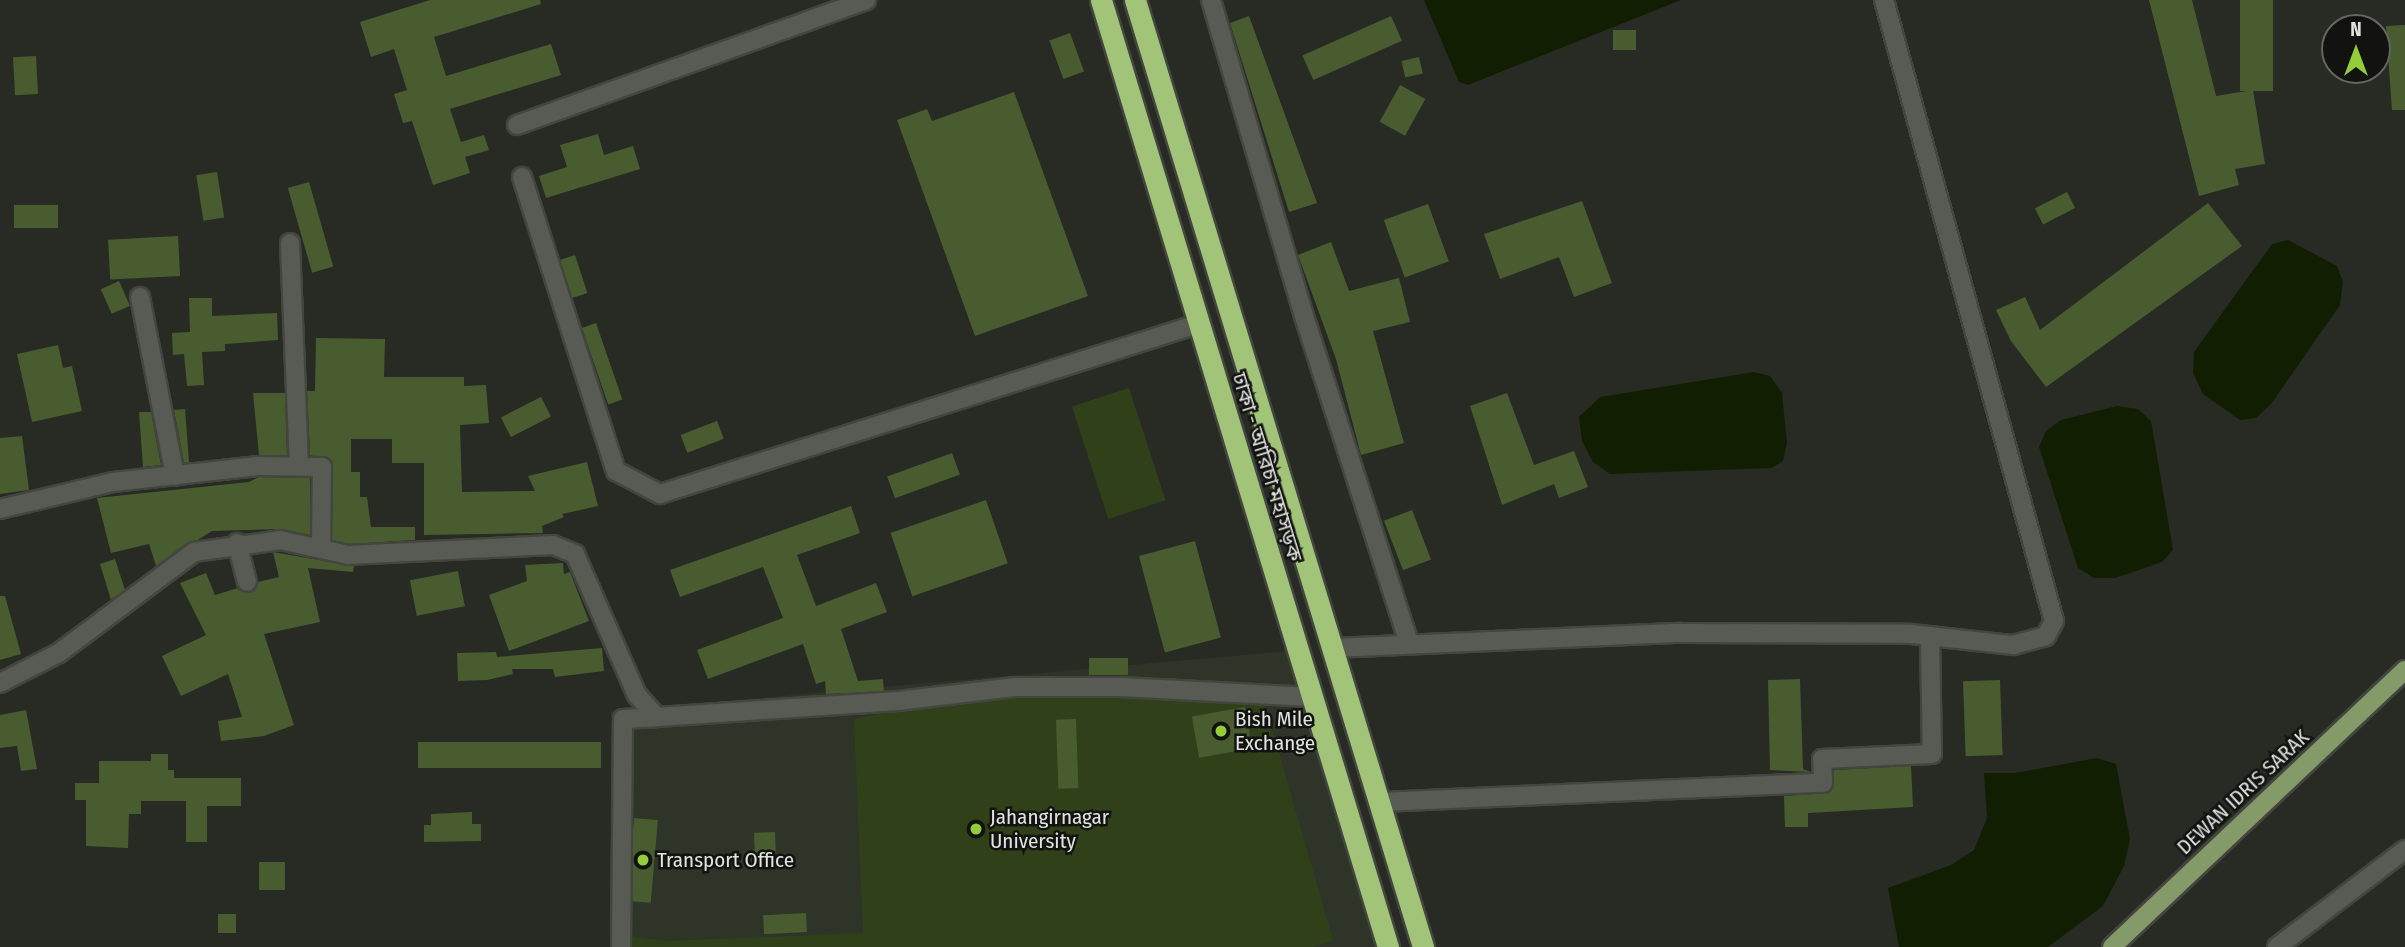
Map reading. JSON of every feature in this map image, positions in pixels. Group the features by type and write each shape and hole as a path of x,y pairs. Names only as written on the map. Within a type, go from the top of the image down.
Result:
{"highway":[{"name":"ঢাকা - আরিচা মহাসড়ক","path":"1101,0 1388,947"},
{"name":"ঢাকা - আরিচা মহাসড়ক","path":"1135,0 1423,947"}],"main road":[{"name":"DEWAN IDRIS SARAK","path":"2112,947 2405,670"}],"street":[{"path":"517,125 866,0"},
{"path":"1211,0 1304,316 1409,644"},
{"path":"1334,648 1681,633 1930,636 2031,643 2046,636 2054,621 1884,0"},
{"path":"522,177 616,471 660,494 1198,324"},
{"path":"290,243 299,465"},
{"path":"140,297 175,476"},
{"path":"0,509 114,482 299,465 322,467 321,546"},
{"path":"0,683 59,653 194,552 237,543 280,540 321,546 348,555 553,545 575,554 637,695 657,717"},
{"path":"237,543 247,582"},
{"path":"1379,802 1823,783 1822,760 1932,754 1930,636"},
{"path":"621,947 623,719 898,701 1016,687 1121,687 1312,697"},
{"path":"2277,947 2405,850"}],"shaded area":[{"path":"1424,0 1681,0 1468,85 1459,82"},
{"path":"2288,240 2337,266 2343,282 2340,305 2271,404 2256,418 2240,420 2203,394 2193,373 2194,352 2272,244"},
{"path":"1754,372 1770,376 1782,393 1787,443 1783,461 1771,468 1610,474 1593,462 1582,441 1579,417 1600,397"},
{"path":"1129,388 1165,500 1108,519 1072,407"},
{"path":"2117,406 2138,409 2151,421 2173,550 2162,562 2115,578 2094,578 2078,568 2039,447 2046,431 2061,420"},
{"name":"Jahangirnagar University","path":"1289,651 1376,947 610,947 611,711"},
{"path":"1016,687 1262,694 1333,940 1313,947 621,947 621,936 668,941 863,933 854,719"},
{"path":"2097,758 2116,764 2130,839 2124,866 2103,906 2048,947 1899,947 1888,888 1951,865 1974,850 1987,818 1984,773 2015,773"}],"building":[{"path":"430,0 540,0 541,4 434,37 446,76 551,44 561,75 450,109 461,142 484,135 489,150 465,157 470,173 433,185 412,121 403,123 394,94 407,90 394,49 371,57 360,22"},
{"path":"2149,0 2192,0 2216,96 2253,90 2265,164 2235,169 2239,185 2199,196"},
{"path":"2240,0 2273,0 2273,91 2240,91"},
{"path":"1249,16 1317,203 1289,212 1230,23"},
{"path":"1391,16 1402,41 1313,80 1302,55"},
{"path":"2405,25 2405,110 2392,110 2391,26"},
{"path":"1613,30 1636,30 1636,50 1613,50"},
{"path":"1070,33 1084,72 1063,79 1049,41"},
{"path":"36,56 38,94 15,95 13,57"},
{"path":"1419,57 1423,74 1405,78 1401,61"},
{"path":"1400,85 1425,99 1405,136 1380,122"},
{"path":"1014,92 1088,296 975,336 897,120 927,109 932,121"},
{"path":"598,134 604,155 633,146 640,169 546,198 539,176 567,167 560,145"},
{"path":"217,172 224,217 203,221 196,175"},
{"path":"309,182 333,267 312,273 288,188"},
{"path":"2067,192 2075,208 2043,224 2035,208"},
{"path":"1582,201 1612,283 1574,297 1559,257 1500,279 1484,234"},
{"path":"2208,203 2242,246 2046,387 2011,341 1996,310 2025,297 2040,330"},
{"path":"1428,204 1449,261 1405,277 1384,220"},
{"path":"14,205 58,205 58,228 14,228"},
{"path":"178,236 180,276 110,280 108,240"},
{"path":"1331,242 1349,291 1399,278 1410,322 1373,331 1404,443 1361,455 1336,359 1298,255"},
{"path":"575,255 587,293 572,298 560,260"},
{"path":"119,281 130,306 112,314 101,289"},
{"path":"189,298 212,298 212,316 277,313 278,340 225,344 225,351 202,352 204,385 187,386 184,354 173,355 172,333 190,332"},
{"path":"596,323 622,400 608,404 582,328"},
{"path":"316,338 385,339 384,377 464,377 464,386 486,385 489,423 460,425 462,492 535,491 528,476 587,462 598,506 562,514 564,517 542,526 543,533 424,535 424,463 392,463 392,439 351,439 351,472 360,472 360,497 367,497 371,527 415,527 415,540 349,544 332,540 332,462 310,455 307,391 315,391"},
{"path":"58,345 63,368 72,366 82,411 32,422 17,354"},
{"path":"253,393 285,393 287,455 259,455"},
{"path":"1507,393 1534,465 1574,451 1588,487 1559,498 1554,484 1502,505 1470,406"},
{"path":"541,397 551,417 511,437 501,417"},
{"path":"185,409 189,462 184,463 174,410"},
{"path":"139,412 151,412 161,465 143,467"},
{"path":"717,421 724,439 687,453 681,435"},
{"path":"22,436 29,490 0,494 0,438"},
{"path":"952,453 960,475 895,498 887,477"},
{"path":"259,477 310,478 310,535 282,529 212,531 156,566 149,544 111,553 97,498 249,482"},
{"path":"986,500 1008,563 912,596 891,533"},
{"path":"851,506 860,533 797,555 816,606 876,583 887,612 841,629 858,681 883,679 884,691 826,694 825,681 816,684 803,644 708,679 697,650 783,618 763,567 680,597 670,570"},
{"path":"1412,510 1431,559 1403,570 1384,521"},
{"path":"1195,541 1221,638 1165,653 1139,556"},
{"path":"273,552 354,566 353,572 308,568 320,622 264,634 294,725 264,736 221,741 218,721 242,717 228,674 181,696 162,656 206,635 180,583 206,573 215,595 238,588 250,593 258,582 279,577"},
{"path":"115,559 125,590 111,600 100,564"},
{"path":"563,563 564,574 570,572 589,621 509,651 489,595 527,581 525,565"},
{"path":"458,571 465,606 417,616 410,580"},
{"path":"0,596 5,596 21,654 0,660"},
{"path":"602,648 604,671 555,677 553,669 512,669 513,674 487,680 458,681 457,653 496,652 497,657"},
{"path":"1089,658 1128,658 1128,675 1089,675"},
{"path":"1800,679 1803,769 1811,772 1770,770 1768,680"},
{"path":"2000,680 2003,755 1966,756 1963,681"},
{"name":"Bish Mile Exchange","path":"1245,707 1252,748 1199,758 1192,716"},
{"path":"26,710 37,769 21,771 17,746 0,748 0,715"},
{"path":"1076,719 1078,788 1058,789 1056,720"},
{"path":"418,742 601,742 601,768 418,768"},
{"path":"151,754 168,754 168,770 174,770 174,778 241,778 241,806 207,806 207,842 186,842 186,801 141,801 141,814 129,814 128,848 86,846 86,800 75,800 75,783 99,783 99,761 151,761"},
{"path":"1911,766 1913,807 1808,813 1808,827 1785,827 1784,796 1828,793 1833,788 1834,770"},
{"path":"472,812 472,824 481,824 481,841 424,842 424,825 431,825 431,814"},
{"name":"Transport Office","path":"634,818 658,820 651,903 627,901"},
{"path":"775,832 776,860 755,861 754,833"},
{"path":"259,862 285,862 285,890 259,890"},
{"path":"806,913 807,932 764,934 763,915"},
{"path":"218,914 236,914 236,933 218,933"}],"place":[{"name":"Bish Mile Exchange","path":"1221,731"},
{"name":"Jahangirnagar University","path":"976,829"},
{"name":"Transport Office","path":"643,860"}]}
